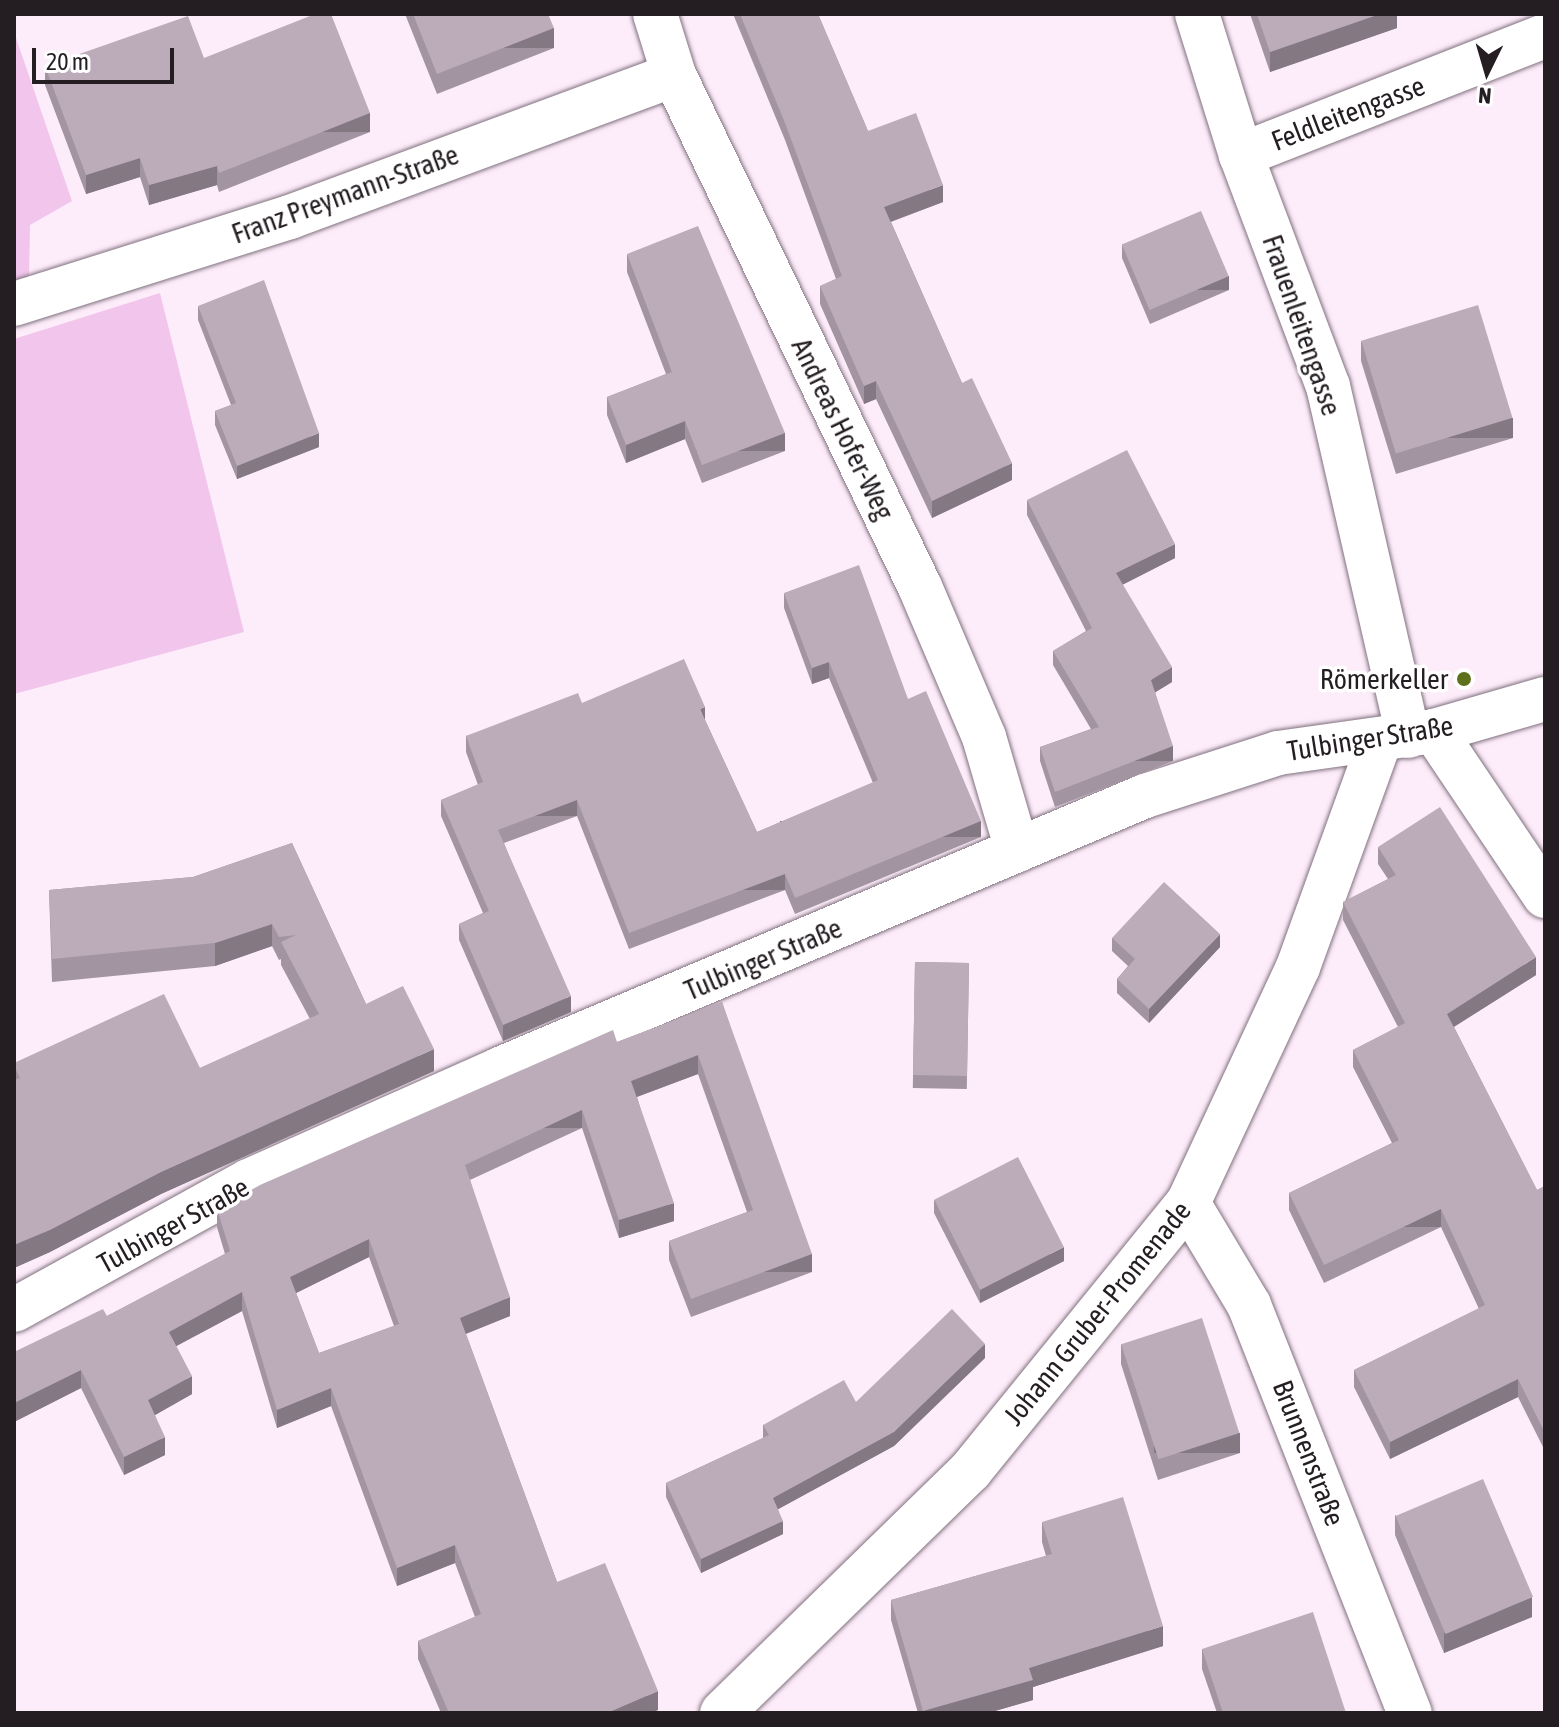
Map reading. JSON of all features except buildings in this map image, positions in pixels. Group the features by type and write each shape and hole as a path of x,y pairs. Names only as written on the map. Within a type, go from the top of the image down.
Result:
{"street":[{"name":"Andreas Hofer-Weg","path":"655,14 674,75 920,587 984,737 1017,850"},
{"name":"Frauenleitengasse","path":"1197,14 1241,155 1328,386 1407,736"},
{"name":"Feldleitengasse","path":"1241,155 1545,36"},
{"name":"Franz Preymann-Straße","path":"14,304 290,217 674,75"},
{"name":"Tulbinger Straße","path":"14,1310 249,1181 1145,796 1278,753 1407,736 1545,699"},
{"path":"1407,736 1545,896"},
{"name":"Johann Gruber-Promenade","path":"722,1713 760,1696 970,1471 1188,1203 1407,736"},
{"name":"Brunnenstraße","path":"1188,1203 1232,1268 1254,1317 1410,1713"}],"shaded area":[{"path":"14,32 72,201 30,225 29,278 14,284"},
{"path":"160,293 244,632 14,694 14,339"}],"place":[{"name":"Römerkeller","path":"1464,679"}]}
